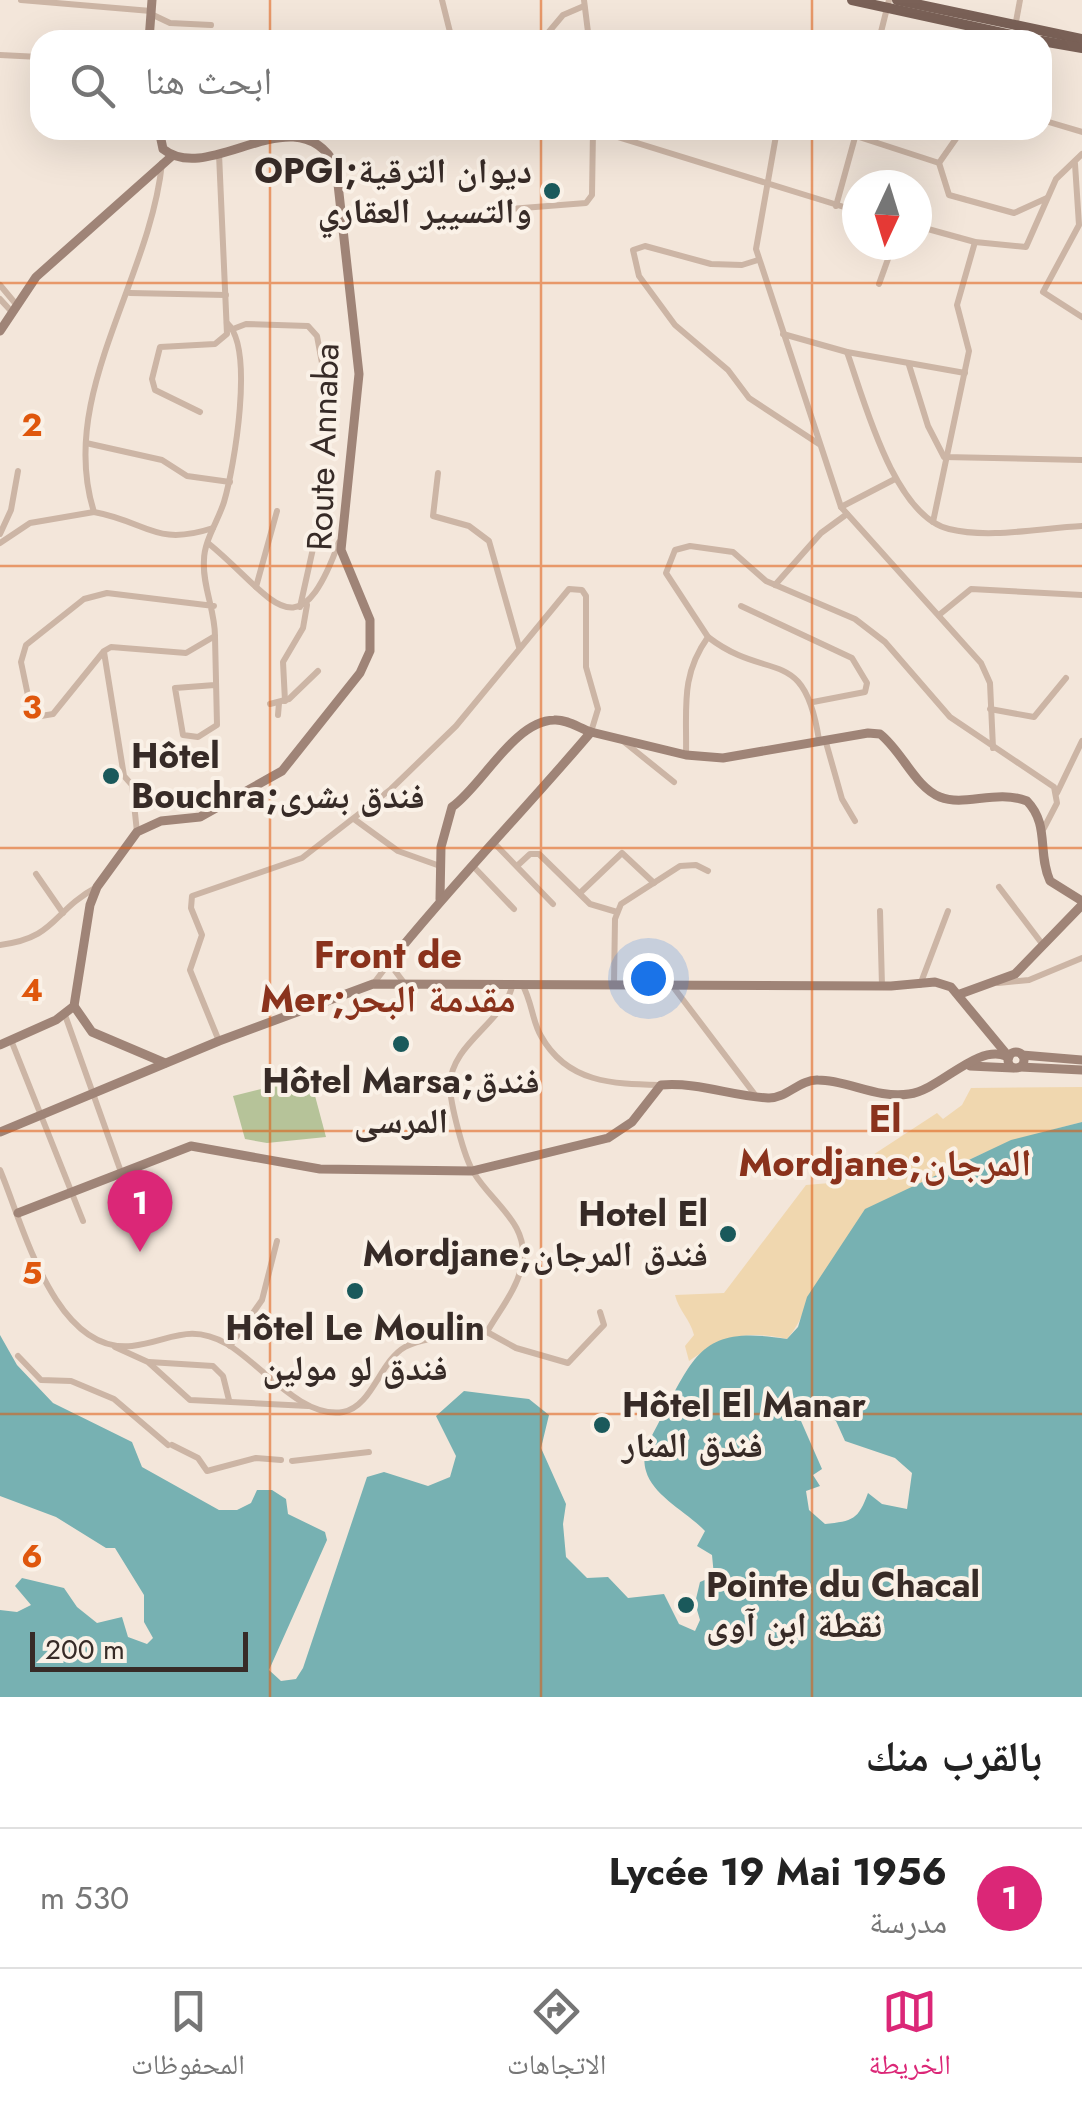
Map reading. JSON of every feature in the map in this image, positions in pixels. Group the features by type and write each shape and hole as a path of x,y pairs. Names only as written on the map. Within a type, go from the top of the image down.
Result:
{"main road":[{"path":"852,0 888,4 994,30"},
{"path":"897,0 1030,30"},
{"path":"1052,34 1082,40"},
{"path":"1052,43 1082,48"}],"street":[{"path":"21,0 152,8 170,23 212,24"},
{"path":"442,0 450,30"},
{"path":"1015,27 1020,0"},
{"path":"550,30 562,15 584,3 588,30"},
{"path":"882,30 888,4"},
{"path":"0,55 30,57"},
{"path":"1052,123 1082,132"},
{"path":"94,512 86,478 88,410 98,370 130,292 158,198 167,159 161,140"},
{"name":"Route Annaba","path":"167,159 276,140"},
{"name":"Route Annaba","path":"137,832 161,821 200,816 282,771 360,673 370,651 372,631 345,566 341,536 359,374 336,166 322,148 303,140"},
{"path":"510,208 586,203 592,194 594,140"},
{"path":"625,140 842,207"},
{"path":"775,140 755,242 758,260 841,507 988,674 993,748"},
{"path":"836,206 854,140"},
{"path":"876,140 939,162"},
{"path":"939,162 955,140"},
{"path":"215,686 176,688 183,735 198,737 217,726 214,606 204,562 230,482 238,413 239,366 226,295 219,153"},
{"path":"932,230 974,242 1026,247 1056,179 1082,154"},
{"path":"0,331 13,307 73,241 167,159"},
{"path":"939,162 949,194 1014,214 1047,198"},
{"path":"1074,164 1079,225 1043,292 1082,317"},
{"path":"933,523 969,350 956,305 974,242"},
{"path":"758,260 730,266 645,246 633,250 639,276 675,325 728,370 749,398 820,444"},
{"path":"878,284 887,260"},
{"path":"0,285 13,307"},
{"path":"130,292 226,295"},
{"path":"0,299 13,307"},
{"path":"230,326 308,326 316,336 322,363"},
{"path":"200,412 155,390 157,351 164,346 222,343 230,326"},
{"path":"783,334 847,352 965,374"},
{"path":"847,352 895,479 933,523 968,531 1082,526"},
{"path":"908,364 928,426 944,456"},
{"path":"86,443 162,460 186,476 230,482"},
{"path":"944,456 1082,460"},
{"path":"0,534 11,510 18,470"},
{"path":"438,473 433,516 438,521 469,526 489,541 520,648"},
{"path":"841,507 895,479"},
{"path":"278,715 283,662 304,628 304,606 322,508"},
{"path":"256,588 277,511"},
{"path":"0,543 30,523 94,512 123,518 168,538 214,527"},
{"path":"774,584 811,543 847,514"},
{"path":"208,544 256,588 286,606 304,606 324,583 341,536"},
{"path":"854,821 842,799 813,702 800,680 790,672 727,651 708,637 668,579 666,566 675,550 690,546 733,552 774,584 872,630 950,717 1044,778 1057,793"},
{"path":"219,1041 190,970 202,935 192,896 302,858 403,780 456,726 562,594 569,589 582,590 586,667 598,709 592,732 440,899 373,984"},
{"path":"938,616 972,589 1082,595"},
{"path":"214,606 108,593 84,599 23,652 34,714 53,714 104,650 121,647 186,653 215,636"},
{"path":"742,606 857,661 868,683 865,692 813,702"},
{"path":"686,755 687,678 708,637"},
{"path":"0,1045 64,1015 74,1006 96,887 137,832 132,785 124,776 114,726 104,650"},
{"path":"278,703 318,671"},
{"path":"990,710 1034,716 1066,678"},
{"path":"440,899 440,866 452,807 524,733 555,720 686,755 745,757 822,740 880,734 938,797 1014,796 1036,810 1044,828"},
{"path":"624,741 674,782"},
{"path":"960,994 1015,974 1082,903 1050,881 1041,848 1057,793 1082,741"},
{"path":"354,818 398,851 440,866"},
{"path":"494,843 553,904"},
{"path":"580,894 622,853 654,883"},
{"path":"517,866 530,854 539,854 593,906 617,912"},
{"path":"614,983 617,912 688,863 708,872"},
{"path":"472,866 514,909"},
{"path":"36,874 62,912"},
{"path":"0,945 37,938 72,900 96,887"},
{"path":"999,887 1044,946"},
{"path":"880,911 882,986"},
{"path":"920,986 948,911"},
{"path":"996,983 1029,980 1082,958"},
{"path":"389,963 405,984"},
{"path":"670,982 756,1096"},
{"path":"0,1132 219,1041 373,984 670,982 920,986 934,982 960,994 994,1037 1017,1055"},
{"path":"497,983 500,1007"},
{"path":"487,1332 520,1274 522,1243 514,1223 472,1171 451,1097 450,1078 461,1057 517,983"},
{"path":"517,983 535,1007 543,1040 582,1077 691,1084 774,1098 814,1080 904,1095 933,1087 988,1054 1082,1060"},
{"path":"74,1006 92,1032 166,1063"},
{"path":"64,1015 122,1172"},
{"path":"11,1040 82,1221"},
{"path":"1016,1068 1017,1055"},
{"path":"967,1066 1082,1070"},
{"path":"18,1213 196,1146 320,1169 472,1171 608,1138 632,1122 661,1085"},
{"path":"0,1170 45,1285 88,1332 148,1362 190,1400 310,1406 333,1412 349,1410 403,1348 487,1332 516,1348 568,1363 604,1325 600,1312"},
{"path":"230,1346 262,1300 277,1241"},
{"path":"110,1345 132,1346 170,1334 191,1334 230,1346 310,1406"},
{"path":"18,1356 41,1380 71,1381 114,1400 170,1445 198,1458 208,1470 256,1458 281,1460"},
{"path":"148,1362 213,1366 222,1376 230,1400"},
{"path":"292,1461 369,1452"}],"green space":[{"path":"310,1077 326,1137 267,1143 245,1139 233,1096"}],"sand":[{"path":"1082,1087 1082,1122 974,1157 914,1191 885,1213 822,1277 787,1339 735,1337 689,1361 685,1346 694,1335 675,1295 724,1293 806,1185 830,1183 937,1113 943,1119 962,1105 971,1088"}],"water":[{"path":"1082,1122 1082,1697 0,1697 0,1610 17,1612 31,1605 15,1586 22,1578 64,1588 77,1607 97,1623 122,1617 128,1637 147,1644 153,1638 144,1622 144,1595 115,1548 106,1548 56,1517 0,1496 0,1335 17,1365 53,1403 132,1442 142,1467 219,1510 237,1510 251,1503 257,1490 272,1490 286,1499 288,1514 325,1532 327,1540 269,1670 281,1681 296,1679 303,1668 367,1477 384,1472 428,1486 450,1477 456,1456 436,1416 464,1391 529,1399 549,1415 541,1448 566,1504 566,1557 587,1578 608,1577 628,1598 664,1594 679,1624 695,1631 700,1620 695,1603 700,1582 714,1576 712,1555 697,1546 705,1531 656,1488 645,1464 648,1444 693,1361 719,1341 737,1336 787,1339 798,1327 807,1297 865,1209 1011,1140","holes":["827,1414 836,1421 845,1441 895,1458 912,1473 907,1509 882,1504 868,1493 861,1509 848,1520 825,1524 809,1510 806,1491 820,1486 813,1475 822,1469 801,1421 804,1415"]}],"place":[{"name":"OPGI;ديوان الترقية والتسيير العقاري","path":"552,191"},
{"name":"Hôtel Bouchra;فندق بشرى","path":"111,776"},
{"name":"Hôtel Marsa;فندق المرسى","path":"401,1044"},
{"name":"Hotel El Mordjane;فندق المرجان","path":"728,1234"},
{"name":"Lycée 19 Mai 1956","path":"140,1252"},
{"name":"Hôtel Le Moulin فندق لو مولين","path":"355,1291"},
{"name":"Hôtel El Manar فندق المنار","path":"602,1425"},
{"name":"Pointe du Chacal نقطة ابن آوى","path":"686,1605"}],"district":[{"name":"Front de Mer;مقدمة البحر","path":"388,977"},
{"name":"El Mordjane;المرجان","path":"885,1141"}]}
